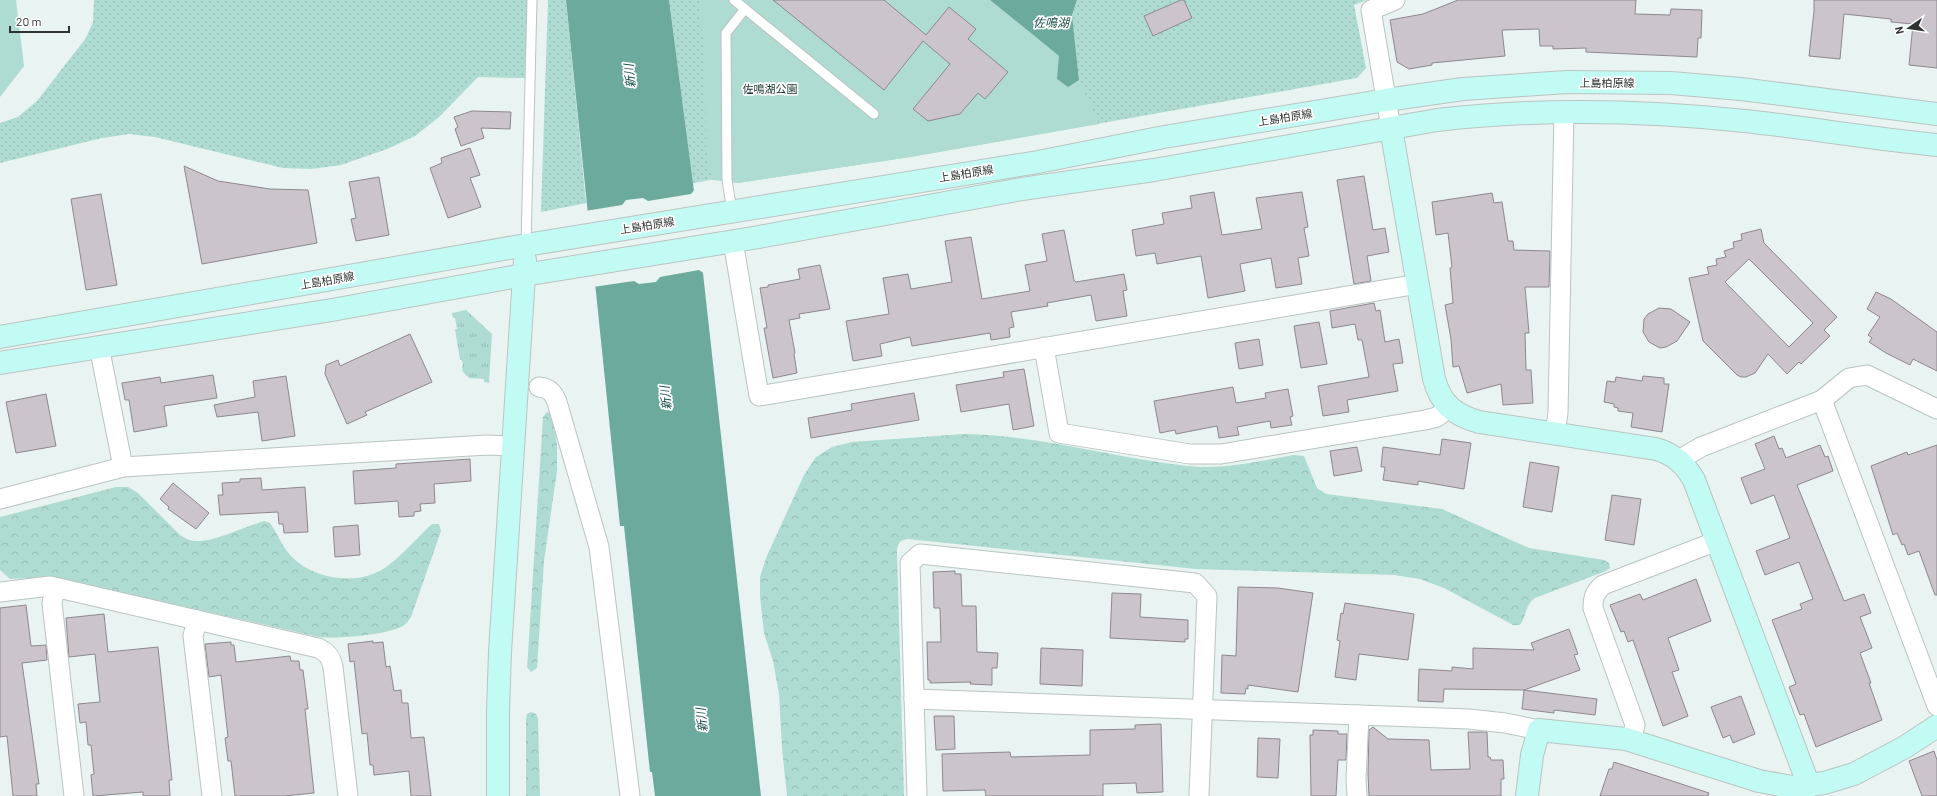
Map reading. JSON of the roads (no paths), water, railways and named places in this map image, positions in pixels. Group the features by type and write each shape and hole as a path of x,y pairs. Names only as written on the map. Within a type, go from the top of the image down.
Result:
{"street":[{"path":"1395,0 1371,10 1434,379 1442,398 1458,414 1479,422 1656,449 1666,452 1679,460 1689,471 1694,480 1811,791"},
{"name":"上島柏原線","path":"0,337 566,238 1038,162 1164,137 1386,100 1498,86 1567,82 1637,82 1741,89 1937,114"},
{"path":"1555,433 1558,413 1564,111"},
{"path":"0,363 332,310 524,275 726,242 1022,189 1154,170 1391,128 1468,116 1564,111 1701,117 1937,145"},
{"path":"726,242 759,396 1418,284"},
{"path":"498,796 499,667 526,245"},
{"path":"99,346 123,467"},
{"path":"1044,347 1059,433 1190,454 1237,452 1425,420 1437,416 1450,407"},
{"path":"1679,460 1701,447 1822,400 1849,378 1867,375 1937,409"},
{"path":"539,387 546,388 554,393 599,547 630,796"},
{"path":"1822,400 1937,706"},
{"path":"0,499 123,467 487,444 513,446"},
{"path":"1631,741 1635,725 1594,608 1593,599 1596,591 1603,585 1717,541"},
{"path":"917,796 910,563 920,554 1195,583 1207,596 1199,796"},
{"path":"0,592 50,586 318,648 326,652 331,659 333,667 348,796"},
{"path":"55,588 52,603 74,796"},
{"path":"197,620 193,636 212,796"},
{"path":"914,699 1469,719 1505,723 1539,730 1631,741 1759,782 1811,791 1868,767 1905,747 1937,726"},
{"path":"1357,796 1356,779 1359,715"},
{"path":"1527,796 1531,761 1539,730"}],"lane":[{"path":"526,245 532,0"},
{"path":"734,0 874,114"},
{"path":"724,213 727,180 726,33 746,9"}],"water":[{"name":"新川","path":"566,0 669,0 693,183 761,796 655,796 652,772 650,772 624,526 620,526"},
{"name":"佐鳴湖","path":"990,0 1077,0 1072,15 1079,80 1068,87 1057,79 1059,56"}],"park label":[{"name":"佐鳴湖公園","path":"770,88"}]}
